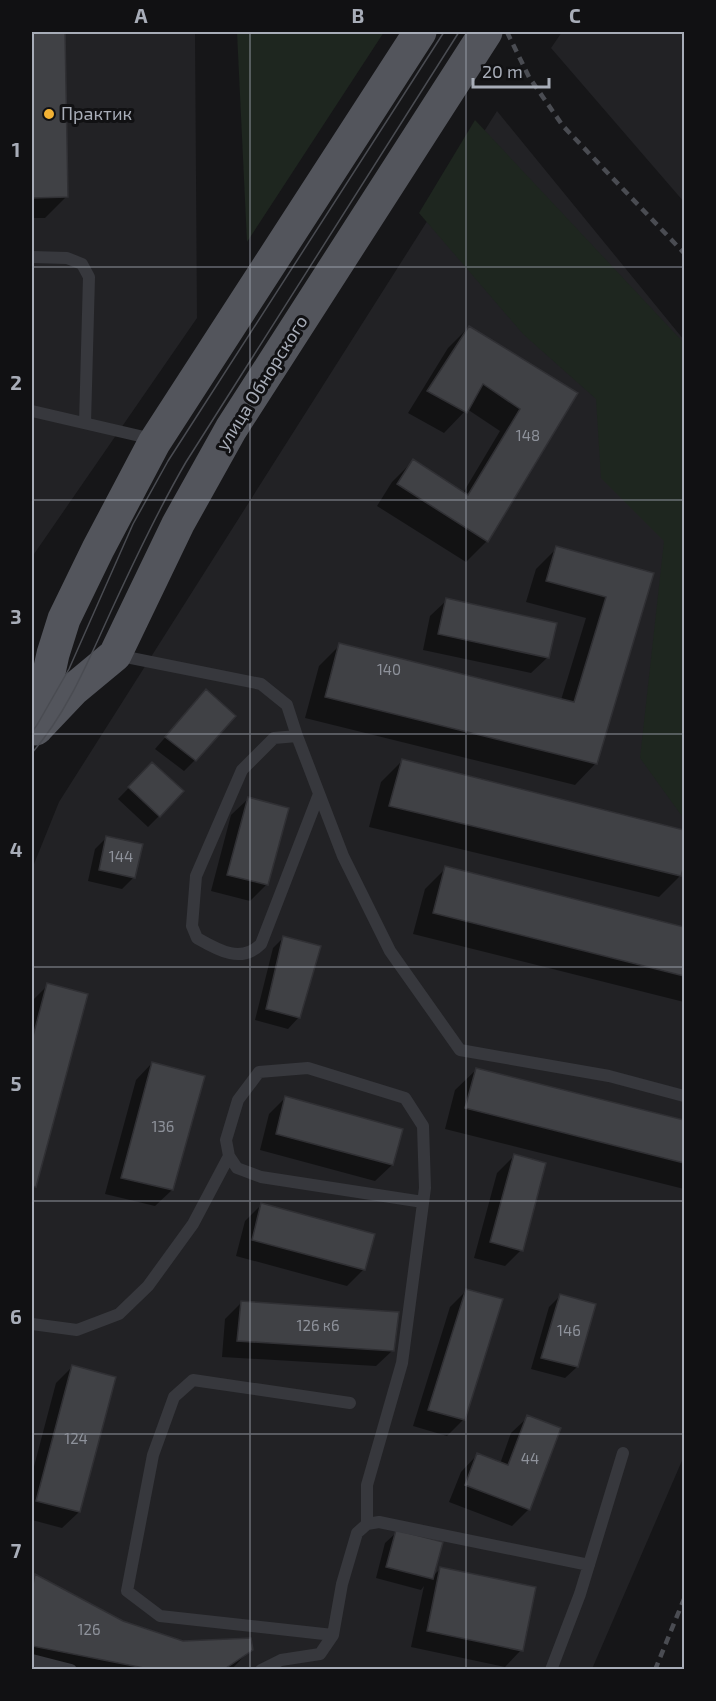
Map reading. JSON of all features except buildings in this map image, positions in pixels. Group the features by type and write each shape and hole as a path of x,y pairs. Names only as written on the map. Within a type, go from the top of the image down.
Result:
{"main road":[{"name":"улица Обнорского","path":"34,735 53,654 64,619 149,440 420,32"},
{"name":"улица Обнорского","path":"34,735 74,689 115,655 178,524 231,429 484,35"}],"lane":[{"path":"32,257 68,258 82,264 88,277 85,423"},
{"path":"32,411 149,440"},
{"path":"115,655 261,684 287,705 344,856 390,951 460,1050 609,1076 684,1096"},
{"path":"297,735 274,738 242,770 196,876 192,926 197,938 214,948 240,955 254,951 261,944 319,794"},
{"path":"367,1524 367,1485 402,1362 425,1188 423,1126 405,1098 308,1068 259,1072 238,1100 226,1140 229,1156 237,1168 261,1177 423,1202"},
{"path":"32,1324 76,1330 118,1314 148,1286 193,1224 229,1156"},
{"path":"333,1635 160,1616 128,1592 153,1455 174,1397 193,1380 350,1403"},
{"path":"551,1670 580,1594 623,1453"},
{"path":"261,1670 281,1660 320,1654 333,1635 342,1584 357,1533 367,1524 379,1522 589,1565"},
{"path":"32,1660 71,1670"}],"shaded area":[{"path":"32,32 195,32 197,318 32,557"},
{"path":"237,32 384,32 247,242"},
{"path":"562,32 684,32 684,202 551,48"},
{"path":"497,111 684,340 684,1456 592,1669 32,1670 32,869 59,802"},
{"path":"475,120 684,343 684,819 640,758 664,541 601,478 596,399 523,334 419,213"}],"tram line":[{"path":"32,732 69,669 133,524 168,461 444,32"},
{"path":"32,753 67,703 147,535 186,462 459,32"}],"railway":[{"path":"507,32 529,77 563,126 684,253"},
{"path":"655,1670 684,1599"}],"place":[{"name":"Практик","path":"49,114"}]}
